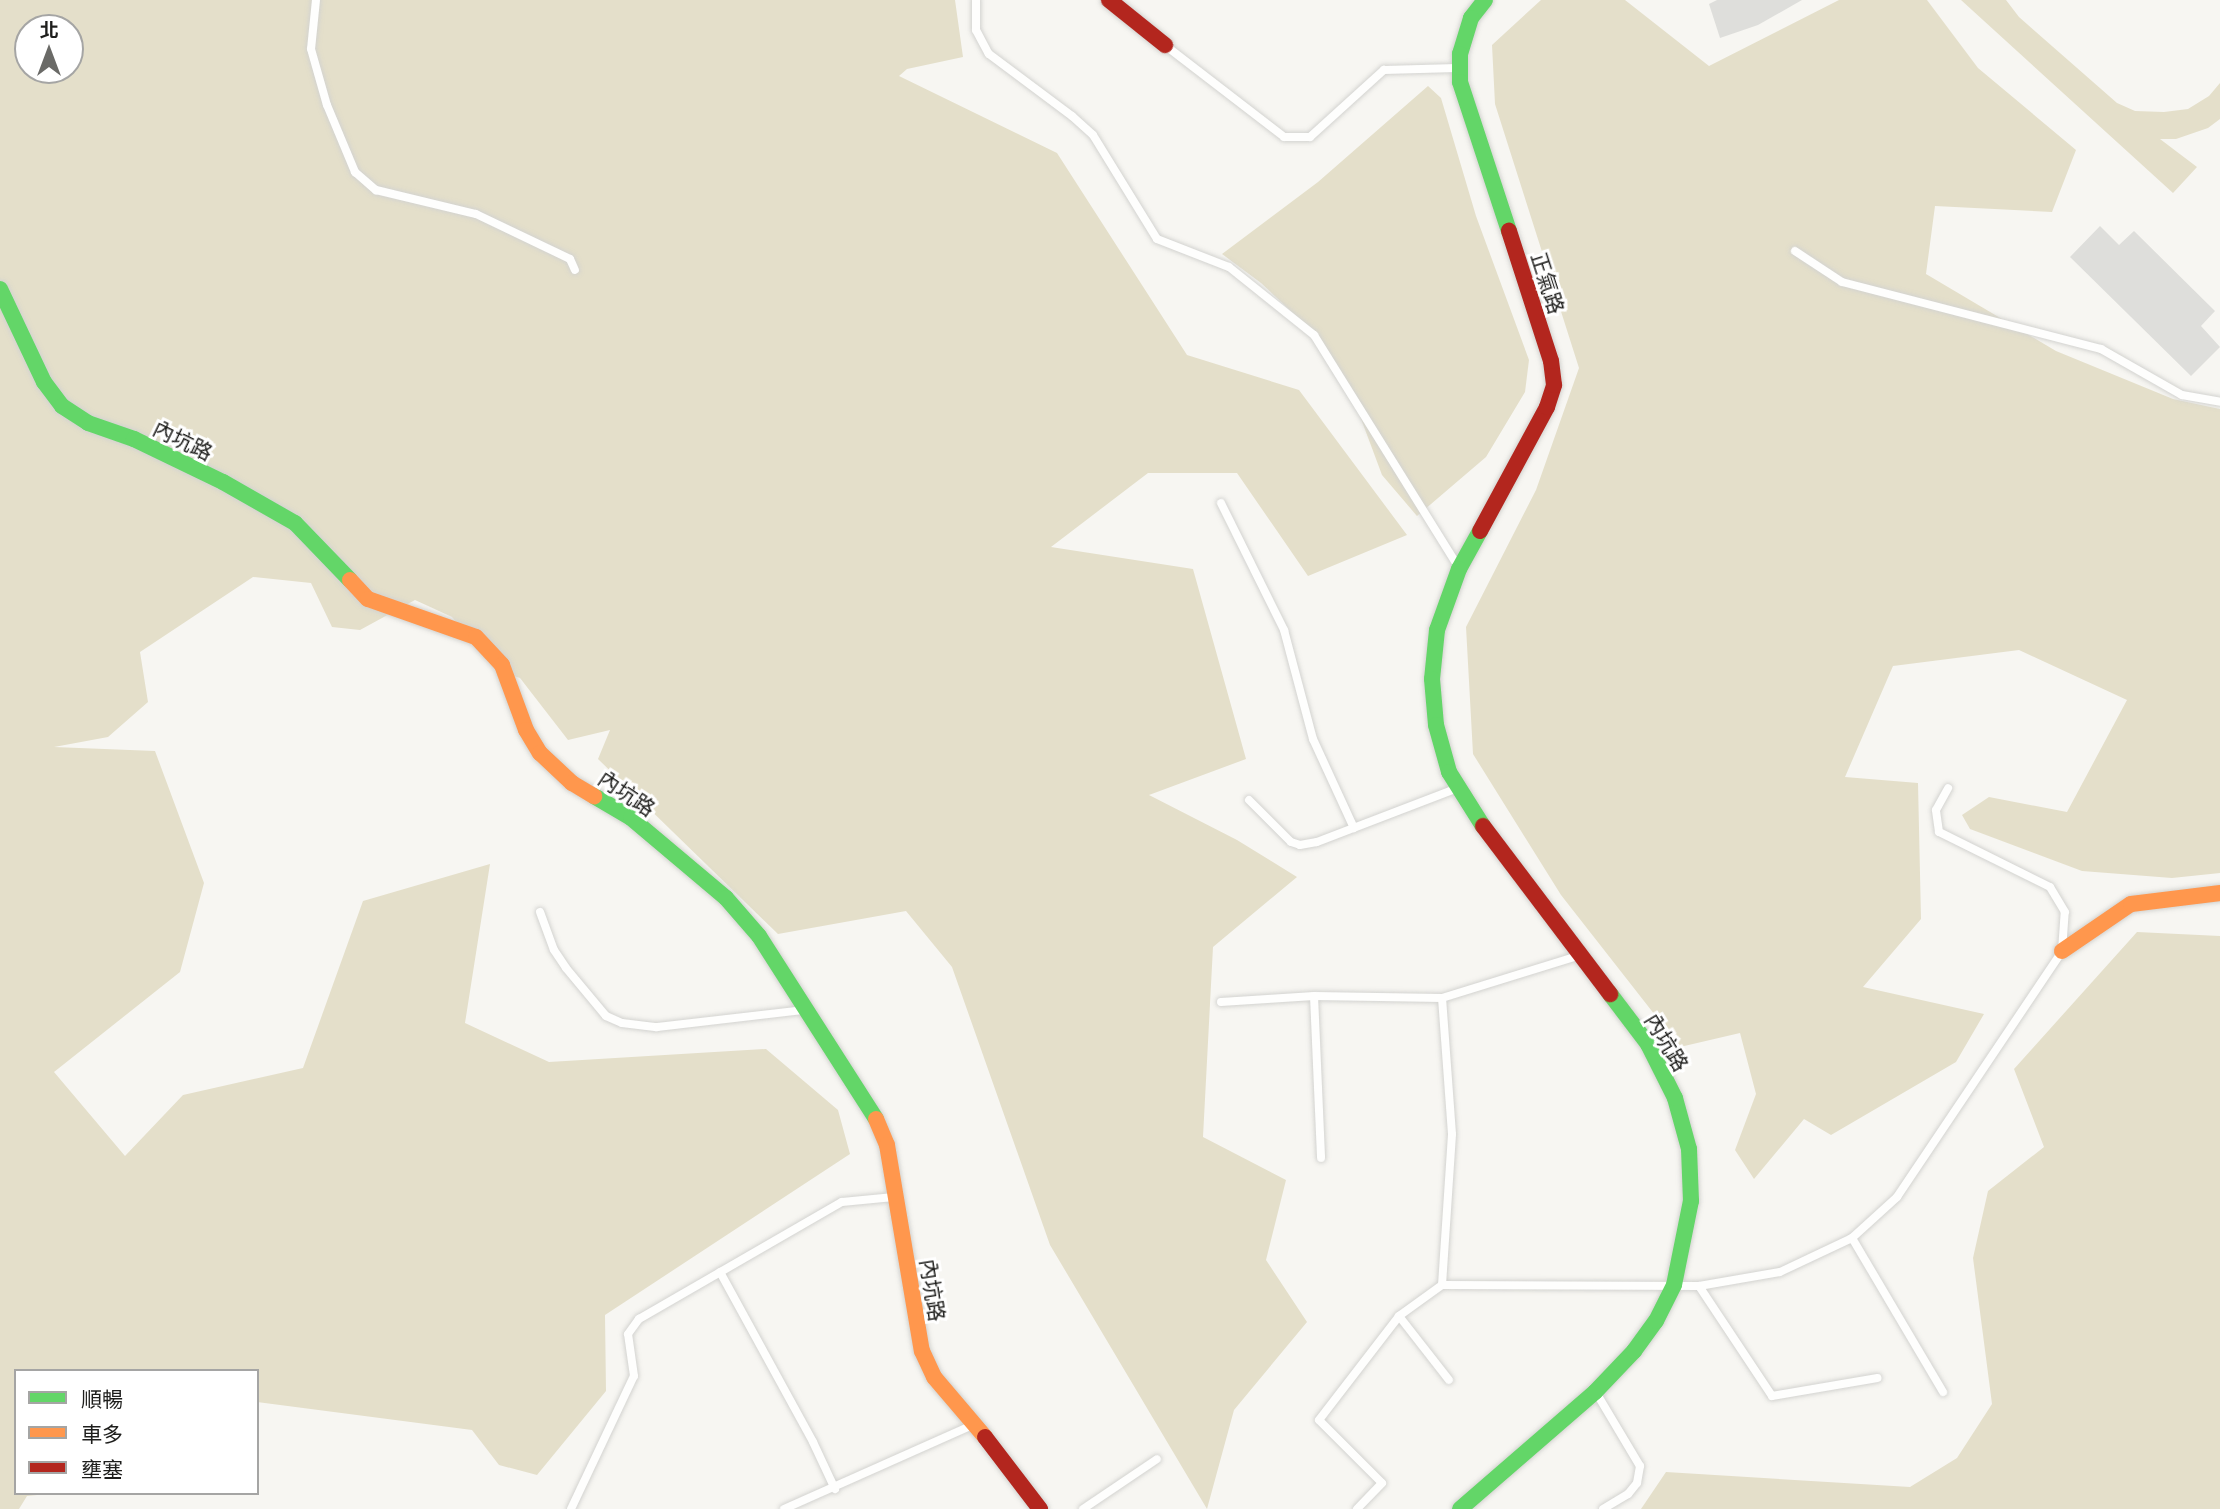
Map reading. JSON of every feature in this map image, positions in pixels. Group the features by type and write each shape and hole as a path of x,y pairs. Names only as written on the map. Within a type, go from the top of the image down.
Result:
{"street":[{"path":"1110,0 1165,45"},
{"name":"正氣路","path":"1459,569 1547,407 1554,385 1551,361 1460,82 1460,54 1471,18 1485,0"},
{"name":"內坑路","path":"0,289 44,382 62,406 88,422 134,439 201,472 295,523 368,598 459,629 488,647 502,665 526,730 540,753 572,783 631,818 726,898 759,936 810,1009 872,1109 887,1144 922,1351 934,1377 976,1424 1040,1509"},
{"name":"內坑路","path":"1459,569 1437,630 1432,679 1436,725 1449,772 1475,816 1648,1044 1675,1098 1689,1149 1691,1201 1674,1285 1649,1331 1595,1392 1460,1509"},
{"path":"2062,951 2131,904 2220,893"}],"lane":[{"path":"316,0 311,49 327,105 355,172 376,190 476,214 570,259 575,270"},
{"path":"975,0 976,30 989,54 1093,135 1157,239 1229,267 1314,335 1459,569"},
{"path":"1165,45 1284,137 1310,137 1384,70 1460,68"},
{"path":"1795,251 1842,282 2101,349 2182,395 2220,402"},
{"path":"1221,503 1284,630 1313,739 1353,828"},
{"path":"1249,800 1292,842 1300,845 1458,788"},
{"path":"1357,1509 1382,1483 1319,1420 1399,1316 1442,1284 1699,1286 1780,1272 1852,1238 1897,1197 2062,951 2065,912 2050,887 1939,832 1936,810 1948,788"},
{"path":"540,912 554,950 566,968 606,1016 622,1023 657,1027 810,1009"},
{"path":"1221,1002 1314,996 1442,998 1581,955"},
{"path":"1314,996 1321,1158"},
{"path":"1442,998 1452,1134 1442,1284"},
{"path":"560,1509 572,1507 634,1376 628,1334 633,1326 842,1202 897,1197"},
{"path":"1852,1238 1943,1392"},
{"path":"720,1272 813,1442 835,1489"},
{"path":"1699,1286 1772,1396 1877,1378"},
{"path":"1399,1316 1449,1380"},
{"path":"1595,1392 1640,1466 1637,1483 1628,1494 1603,1509"},
{"path":"784,1509 835,1489 976,1424"},
{"path":"1083,1509 1157,1459"}],"shaded area":[{"path":"0,0 955,0 963,57 907,69 899,76 1057,153 1187,355 1299,390 1407,535 1308,576 1237,473 1148,473 1051,547 1193,569 1246,759 1149,795 1237,840 1297,877 1213,947 1203,1137 1286,1180 1266,1260 1307,1322 1234,1410 1207,1509 1050,1245 952,967 906,911 778,934 598,759 610,730 568,740 520,678 496,670 452,617 415,600 360,630 332,627 311,583 253,577 140,652 148,702 108,737 54,747 155,751 204,883 180,972 54,1072 125,1156 183,1095 303,1068 363,901 490,864 465,1023 549,1062 766,1049 838,1110 850,1154 605,1315 606,1391 537,1475 499,1465 472,1430 259,1402 259,1369 14,1369 14,1495 37,1495 27,1496 19,1509 0,1509"},
{"path":"1541,0 1625,0 1709,66 1839,0 1927,0 1978,68 2076,150 2052,212 1935,206 1926,274 2056,351 2173,399 2220,409 2220,873 2172,878 2082,871 1970,829 1962,815 1989,797 2067,812 2127,700 2019,650 1893,666 1845,777 1918,783 1921,919 1863,987 1984,1014 1956,1062 1831,1135 1804,1119 1754,1179 1735,1150 1756,1094 1740,1033 1680,1047 1561,895 1473,754 1466,627 1536,490 1579,368 1495,104 1492,45"},
{"path":"1961,0 2006,0 2019,17 2117,103 2135,111 2188,109 2209,96 2220,83 2220,119 2208,128 2176,139 2160,139 2197,167 2173,193"},
{"path":"1428,86 1441,98 1476,216 1529,360 1525,392 1486,457 1417,516 1382,475 1357,408 1309,328 1261,283 1222,254 1318,182"},
{"path":"2137,932 2220,936 2220,1509 1641,1509 1666,1472 1910,1487 1957,1458 1992,1404 1973,1258 1988,1191 2044,1147 2014,1069"}],"building":[{"path":"1717,0 1802,0 1758,25 1720,38 1709,4"},
{"path":"2100,226 2119,245 2134,231 2215,311 2201,326 2220,347 2191,376 2070,257"}],"traffic: fast":[{"path":"1485,0 1471,18 1460,54 1460,82 1509,231"},
{"path":"0,289 44,382 62,406 88,423 134,439 223,482 295,523 350,580"},
{"path":"1480,531 1459,569 1437,630 1432,679 1436,725 1449,772 1483,826"},
{"path":"594,796 631,818 726,898 759,936 876,1119"},
{"path":"1460,1509 1595,1392 1634,1351 1656,1321 1674,1285 1691,1201 1689,1149 1675,1098 1648,1044 1610,994"}],"traffic: slow":[{"path":"350,580 368,599 476,637 502,665 526,730 540,753 572,783 594,796"},
{"path":"2062,951 2131,904 2220,893"},
{"path":"876,1119 887,1145 922,1351 934,1377 985,1437"}],"traffic: jam":[{"path":"1109,0 1165,45"},
{"path":"1480,531 1547,407 1554,385 1551,361 1509,231"},
{"path":"1483,826 1610,994"},
{"path":"985,1437 1040,1509"}]}
